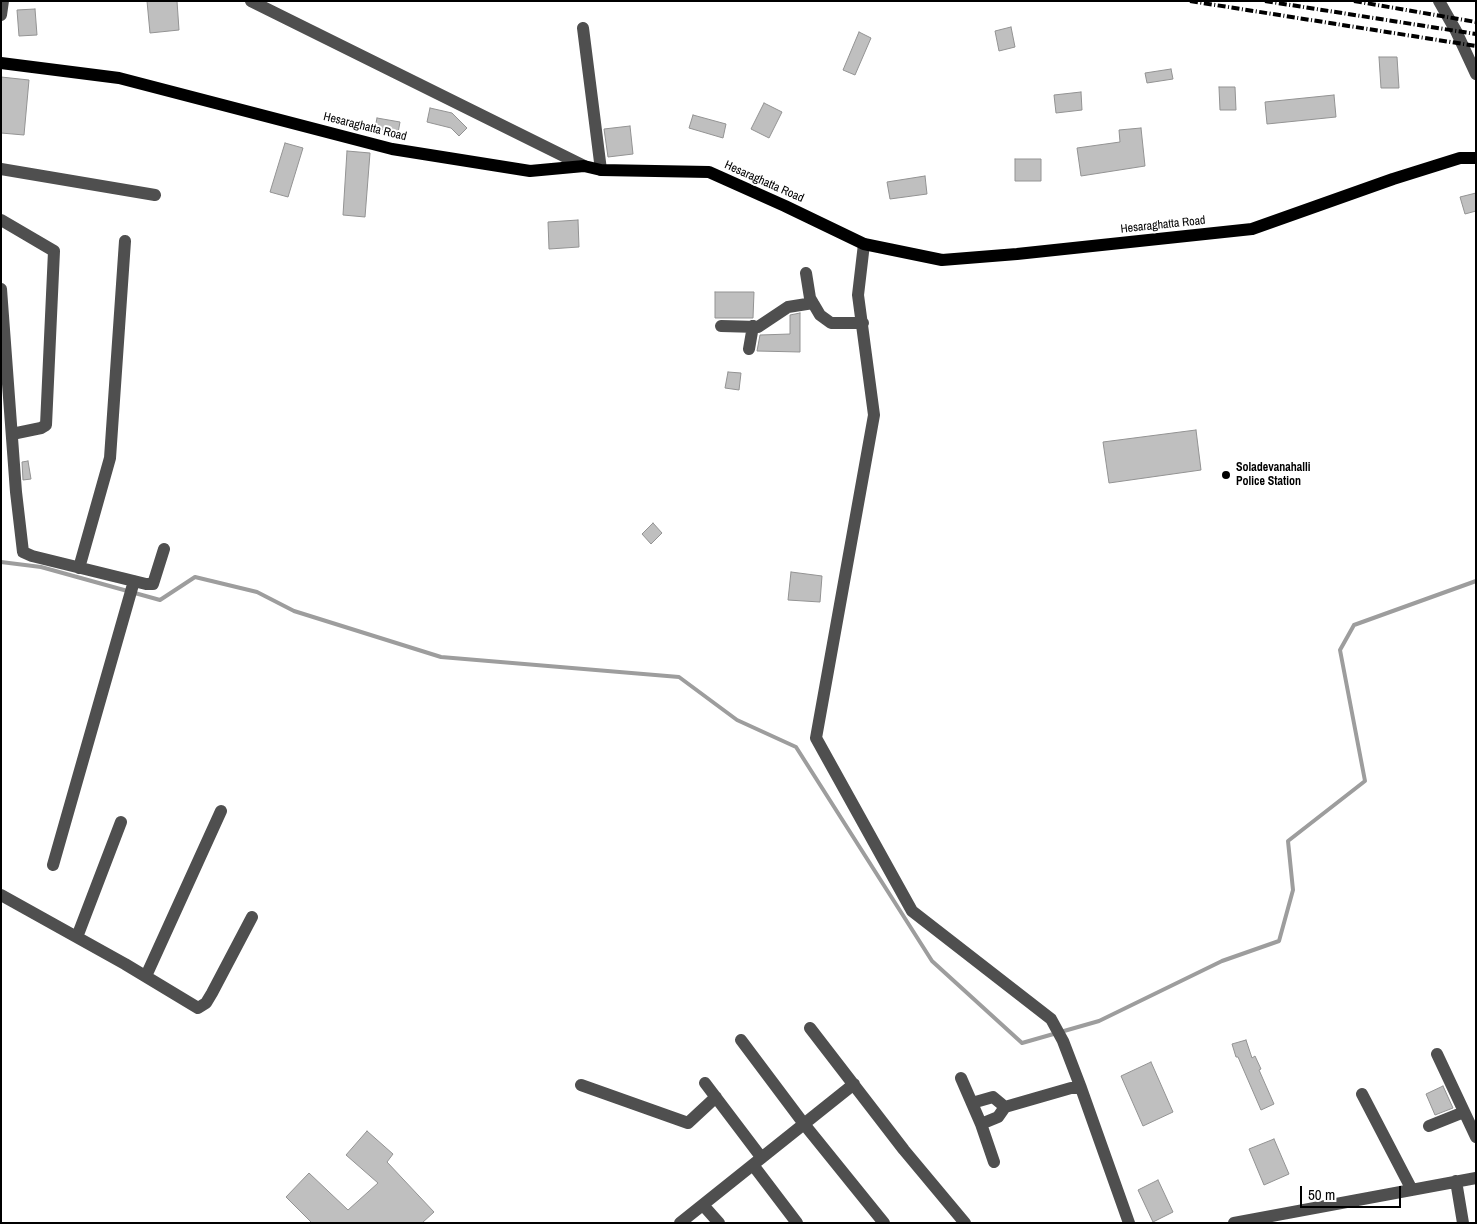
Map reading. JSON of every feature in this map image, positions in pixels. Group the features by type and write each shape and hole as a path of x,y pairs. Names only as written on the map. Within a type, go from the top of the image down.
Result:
{"main road":[{"name":"Hesaraghatta Road","path":"1,63 119,78 392,149 530,171 584,166 601,170 709,172 864,244 942,260 1252,229 1393,179 1460,158 1476,158"}],"street":[{"path":"1,14 2,1"},
{"path":"251,1 584,166"},
{"path":"1440,1 1476,74"},
{"path":"583,28 601,170"},
{"path":"1,169 155,195"},
{"path":"1,220 54,251 46,425 41,428 12,434"},
{"path":"79,568 110,458 125,241"},
{"path":"864,244 858,296 874,415 816,738 912,911 1050,1019 1054,1025 1063,1041 1081,1088 1129,1223"},
{"path":"806,273 810,298 820,315 831,323 863,323"},
{"path":"1,289 16,492 23,552 133,582 153,584 164,549"},
{"path":"721,326 758,327 788,307 813,303"},
{"path":"749,349 753,326"},
{"path":"54,865 133,582"},
{"path":"146,976 221,811"},
{"path":"77,937 121,822"},
{"path":"1,895 146,976 198,1008 212,994 252,917"},
{"path":"810,1028 904,1150 965,1223"},
{"path":"741,1040 804,1124 884,1223"},
{"path":"1437,1054 1476,1137"},
{"path":"961,1078 981,1124 994,1162"},
{"path":"705,1083 716,1097 797,1223"},
{"path":"680,1223 854,1084"},
{"path":"581,1085 688,1124 716,1097"},
{"path":"981,1124 998,1117 1006,1107 1071,1088 1081,1088"},
{"path":"1362,1094 1412,1190"},
{"path":"972,1103 993,1097 1006,1107"},
{"path":"1429,1126 1464,1112"},
{"path":"1234,1223 1476,1178"},
{"path":"1456,1181 1463,1223"},
{"path":"703,1205 719,1223"}],"building":[{"path":"147,1 177,1 179,30 150,33"},
{"path":"35,9 37,35 19,36 17,10"},
{"path":"1011,27 1015,47 999,51 995,31"},
{"path":"859,32 871,38 855,75 843,70"},
{"path":"1379,57 1397,57 1399,88 1381,88"},
{"path":"1171,69 1173,79 1147,83 1145,73"},
{"path":"1,77 29,80 24,135 1,133"},
{"path":"1219,87 1235,87 1236,110 1220,110"},
{"path":"1081,92 1082,110 1056,113 1054,95"},
{"path":"1334,95 1336,117 1267,124 1265,102"},
{"path":"764,103 782,112 769,138 751,129"},
{"path":"430,108 452,113 467,128 459,136 451,128 427,122"},
{"path":"693,115 726,124 723,138 689,128"},
{"path":"377,118 400,122 398,133 375,128"},
{"path":"630,126 633,154 608,157 604,129"},
{"path":"1141,128 1145,166 1081,176 1077,148 1120,142 1119,130"},
{"path":"285,143 303,148 288,197 270,192"},
{"path":"347,151 370,153 365,217 343,215"},
{"path":"1015,159 1041,159 1041,181 1015,181"},
{"path":"925,176 927,194 890,199 887,182"},
{"path":"1476,193 1476,211 1465,214 1460,197"},
{"path":"578,220 579,247 549,249 548,222"},
{"path":"715,292 754,292 753,318 715,318"},
{"path":"800,313 800,352 757,351 760,335 790,334 790,315"},
{"path":"728,372 741,373 739,390 725,388"},
{"path":"1196,430 1201,470 1109,483 1103,442"},
{"path":"28,461 31,479 23,480 22,462"},
{"path":"653,523 662,533 651,544 642,534"},
{"path":"791,572 822,576 820,602 788,600"},
{"path":"1246,1040 1252,1058 1255,1056 1261,1069 1259,1070 1274,1104 1261,1110 1238,1057 1236,1057 1232,1044"},
{"path":"1151,1062 1173,1112 1143,1126 1121,1076"},
{"path":"1443,1086 1453,1108 1435,1115 1426,1094"},
{"path":"367,1131 393,1154 387,1162 434,1212 422,1223 312,1223 286,1197 309,1173 348,1210 378,1183 346,1155"},
{"path":"1274,1139 1289,1174 1264,1185 1249,1149"},
{"path":"1158,1180 1173,1212 1153,1222 1138,1190"}],"waterway":[{"path":"1,562 41,567 160,600 195,577 257,592 294,611 441,657 679,677 737,720 796,747 932,961 1022,1043 1099,1021 1222,961 1279,941 1293,890 1288,841 1365,781 1340,650 1354,625 1476,581"}],"railway":[{"path":"1190,1 1476,46"},
{"path":"1265,1 1476,34"},
{"path":"1354,1 1476,22"}],"place":[{"name":"Soladevanahalli Police Station","path":"1226,475"}]}
